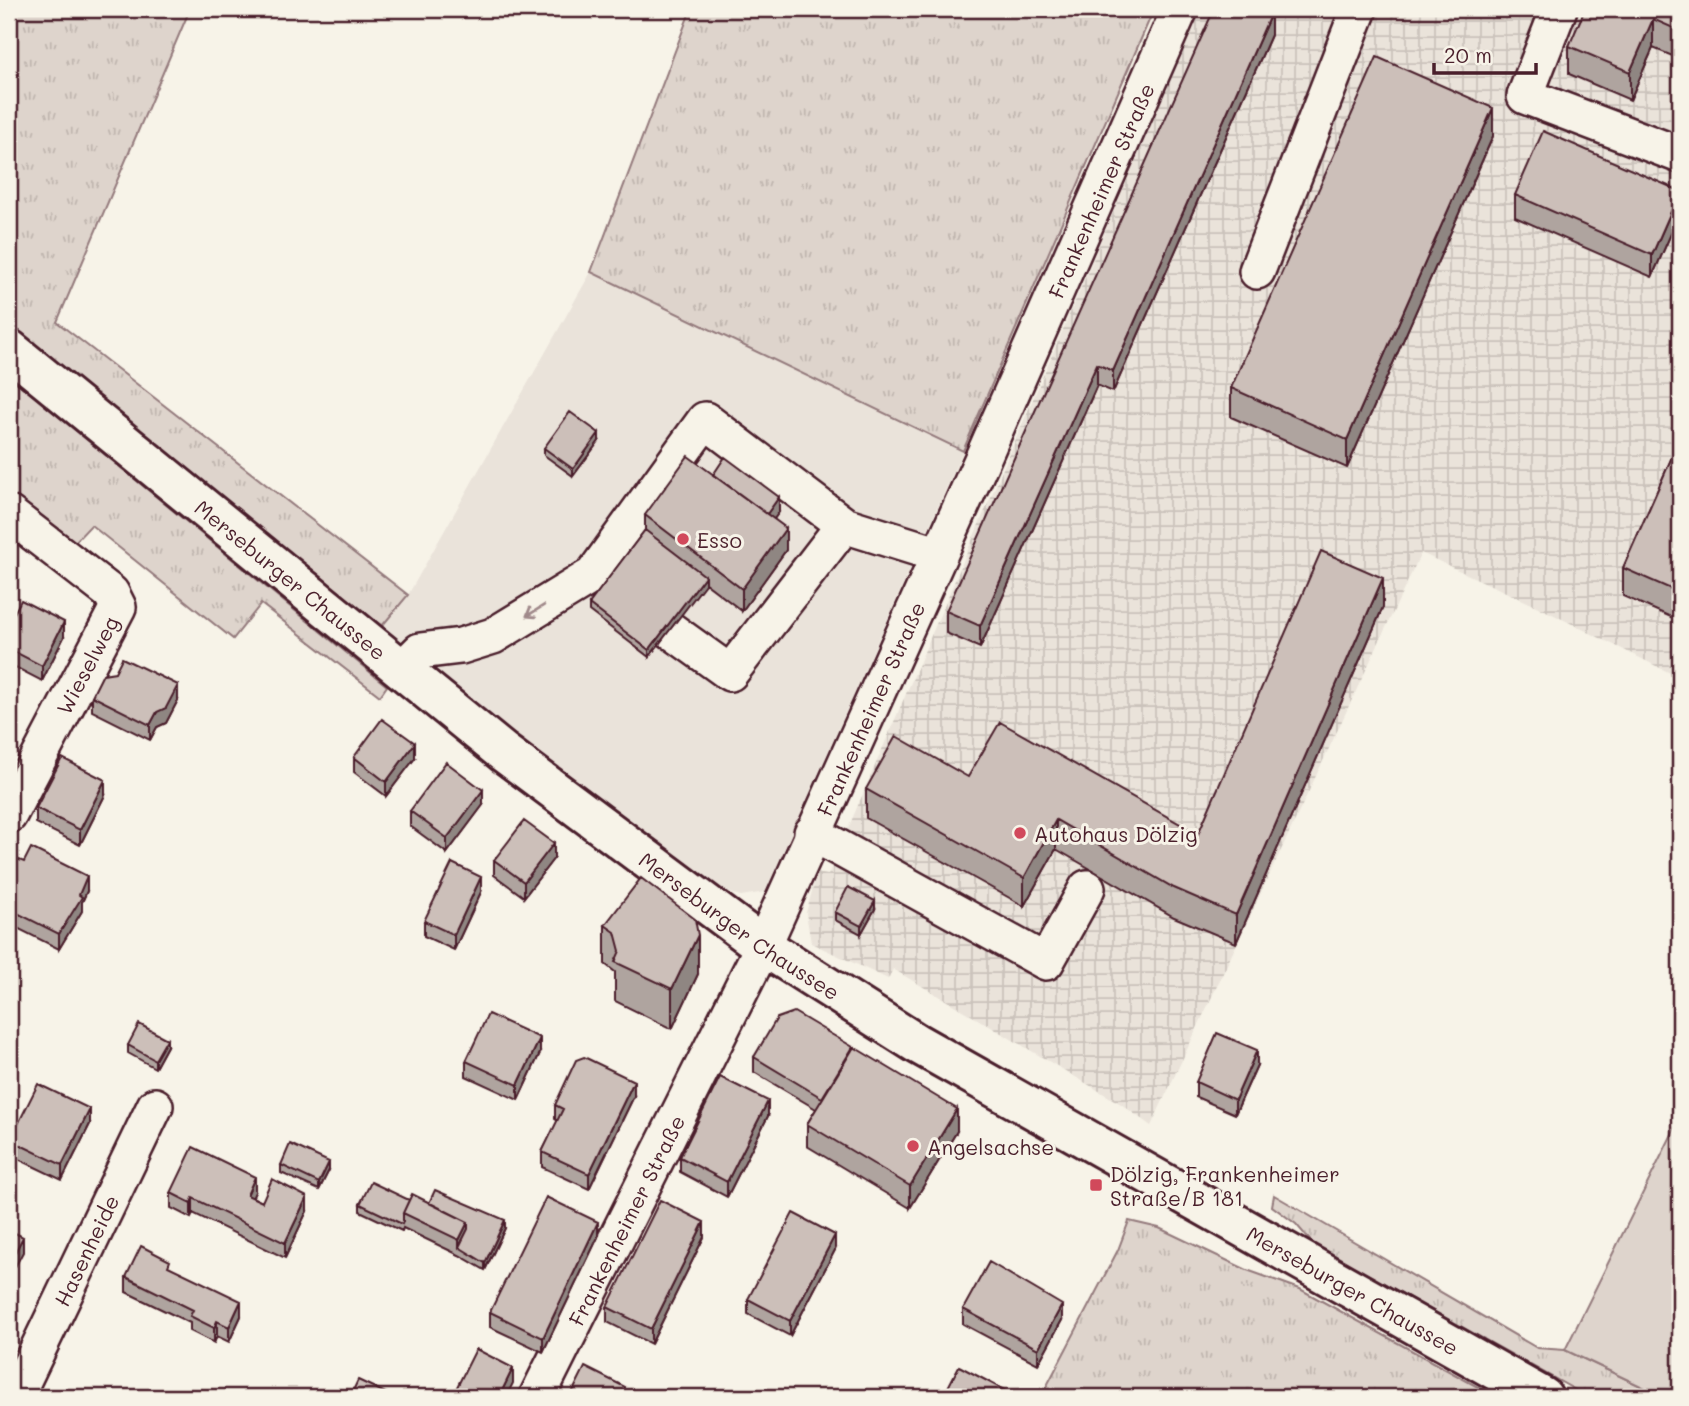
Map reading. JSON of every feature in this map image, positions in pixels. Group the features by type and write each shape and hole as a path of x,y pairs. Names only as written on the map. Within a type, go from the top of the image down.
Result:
{"main road":[{"name":"Merseburger Chaussee","path":"9,349 401,670 590,819 763,946 939,1056 1543,1397"}],"street":[{"name":"Frankenheimer Straße","path":"537,1397 763,946 811,833 982,460 1180,9"},
{"path":"1256,271 1359,9"},
{"path":"1559,9 1525,96 1680,155"},
{"path":"401,670 420,652 461,646 493,636 593,575 705,420 844,525 937,554"},
{"name":"Wieselweg","path":"9,514 111,593 118,607 9,815"},
{"path":"593,575 730,673 844,525"},
{"path":"811,833 1046,962 1087,888"},
{"name":"Hasenheide","path":"16,1394 155,1106"}],"shaded area":[{"path":"1201,9 1680,9 1680,678 1536,606 1421,553 1151,1126 1121,1104 893,969 888,979 811,943 806,913 817,873 828,875"},
{"path":"591,272 963,451 765,892 741,896 708,887 445,680 383,626 408,595"}],"green space":[{"path":"9,9 190,9 57,322 408,595 382,626 9,325"},
{"path":"691,9 1154,9 963,451 591,272"},
{"path":"9,376 387,686 380,696 261,604 233,639 91,525 74,543 9,503"},
{"path":"1680,1118 1680,1397 1664,1397 1565,1350"},
{"path":"1274,1195 1537,1348 1565,1350 1664,1397 1588,1397 1313,1244 1296,1224 1272,1206"},
{"path":"1129,1221 1159,1228 1247,1270 1300,1289 1496,1397 1041,1397 1118,1250"}],"building":[{"path":"1214,9 1261,9 1271,13 1113,371 1097,364 980,626 946,611"},
{"path":"1585,9 1680,9 1680,31 1653,19 1630,72 1569,46"},
{"path":"1377,57 1493,108 1347,440 1231,388"},
{"path":"1543,131 1680,191 1652,255 1515,195"},
{"path":"570,412 599,433 573,469 544,448"},
{"path":"1680,439 1680,593 1623,568"},
{"path":"688,456 786,528 742,589 645,515"},
{"path":"725,457 779,497 767,514 713,475"},
{"path":"645,530 705,576 649,650 589,604"},
{"path":"1321,551 1383,578 1236,915 1174,888 1056,820 1024,878 866,789 896,736 968,777 1000,722 1198,834"},
{"path":"21,600 64,622 42,666 9,649 9,623"},
{"path":"122,658 178,685 166,708 157,712 150,725 92,696 103,674 115,672"},
{"path":"382,719 415,743 386,782 354,757"},
{"path":"62,758 105,780 80,830 36,808"},
{"path":"446,762 483,790 447,838 410,811"},
{"path":"524,821 554,843 524,882 494,860"},
{"path":"31,848 87,876 79,895 82,897 59,934 9,909 9,877 17,859 24,862"},
{"path":"452,863 481,877 454,935 424,921"},
{"path":"641,878 695,919 698,935 672,989 615,962 620,951 615,932 605,925"},
{"path":"848,887 875,901 861,926 835,912"},
{"path":"794,1012 853,1047 822,1098 754,1057 777,1018"},
{"path":"488,1014 540,1038 518,1085 466,1061"},
{"path":"139,1024 167,1039 155,1060 128,1045"},
{"path":"1217,1033 1257,1050 1235,1100 1196,1082"},
{"path":"854,1047 957,1109 910,1186 807,1124"},
{"path":"584,1057 634,1081 589,1174 542,1152 563,1109 555,1105 576,1060"},
{"path":"720,1077 768,1101 727,1182 680,1157"},
{"path":"38,1084 90,1109 62,1165 10,1140"},
{"path":"290,1144 329,1162 319,1183 281,1165"},
{"path":"193,1147 255,1177 247,1195 262,1202 272,1179 307,1197 285,1243 193,1198 191,1203 171,1193"},
{"path":"371,1182 409,1200 403,1213 402,1224 360,1204"},
{"path":"435,1190 505,1220 485,1263 459,1247 468,1229 468,1222 429,1203"},
{"path":"412,1194 468,1222 459,1240 403,1213"},
{"path":"546,1197 598,1222 543,1338 490,1312"},
{"path":"660,1200 704,1222 651,1329 607,1307"},
{"path":"793,1213 835,1235 790,1321 748,1299"},
{"path":"9,1230 23,1237 9,1264"},
{"path":"141,1246 170,1261 168,1266 241,1301 229,1327 217,1321 214,1328 190,1316 193,1310 126,1277"},
{"path":"989,1262 1062,1305 1038,1349 963,1309"},
{"path":"476,1349 513,1368 499,1397 452,1397"},
{"path":"959,1366 1006,1391 1003,1397 943,1397"},
{"path":"585,1367 625,1387 620,1397 570,1397"},
{"path":"358,1380 394,1397 350,1397"}],"place":[{"name":"Esso","path":"683,539"},
{"name":"Autohaus Dölzig","path":"1020,833"},
{"name":"Angelsachse","path":"913,1146"},
{"name":"Dölzig, Frankenheimer Straße/B 181","path":"1096,1185"}]}
